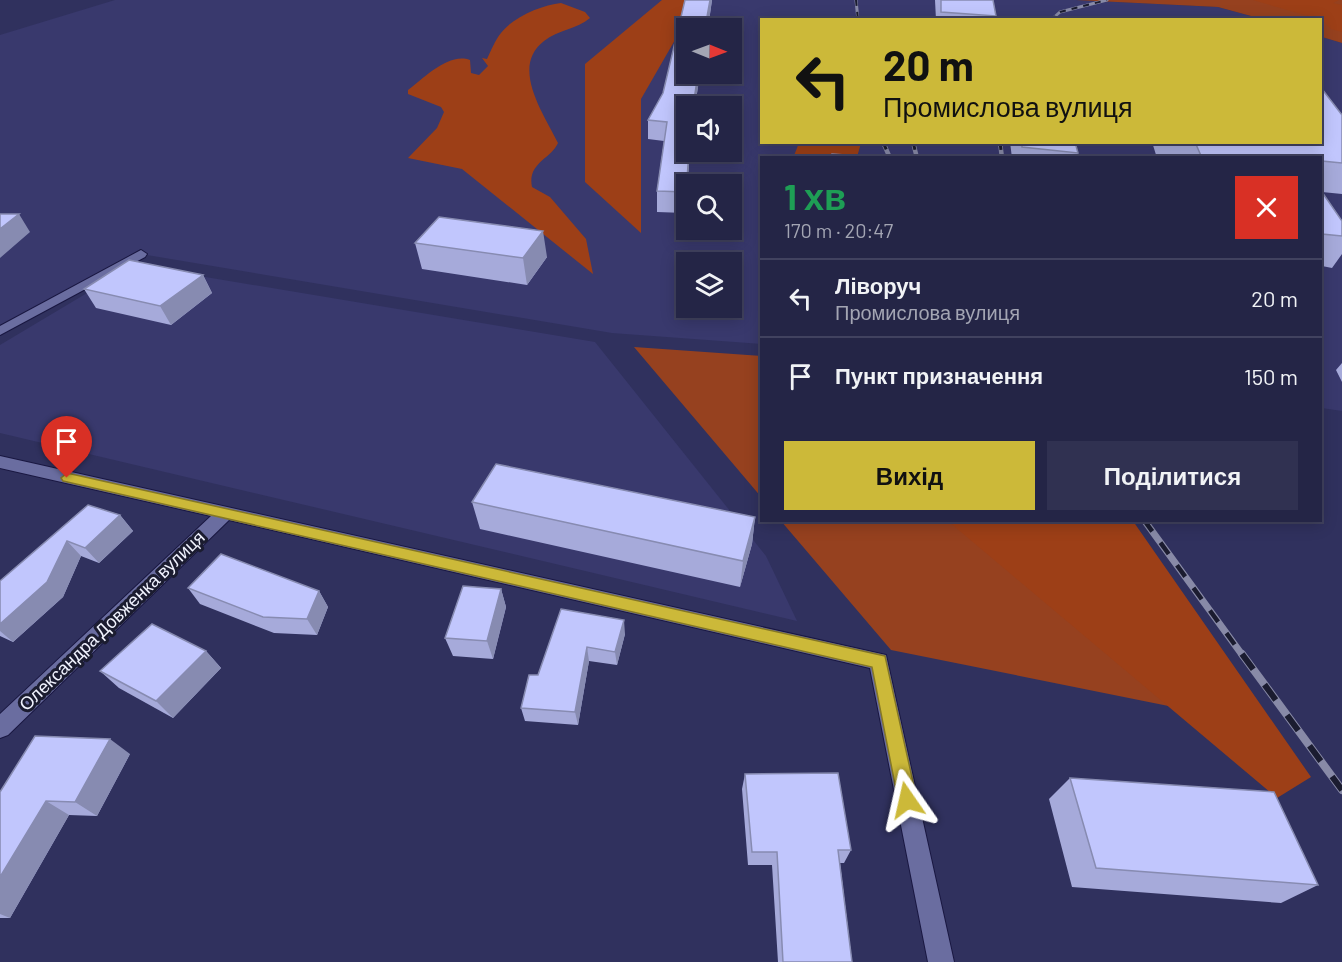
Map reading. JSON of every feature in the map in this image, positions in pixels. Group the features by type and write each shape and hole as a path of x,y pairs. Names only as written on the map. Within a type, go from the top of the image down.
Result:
{"street":[{"path":"0,332 141,254"},
{"path":"0,462 224,515 879,661 941,962"},
{"name":"Олександра Довженка вулиця","path":"0,728 224,515"}],"shaded area":[{"path":"115,0 1076,0 1218,7 1258,18 760,18 760,144 1322,144 1322,37 1342,43 1342,411 1322,408 1322,156 760,156 760,344 612,333 141,254 0,331 0,35"},
{"path":"662,0 698,0 688,18 676,18 676,38 641,99 641,233 585,182 585,64"},
{"path":"1076,0 1342,0 1342,43 1322,37 1322,18 1258,18 1218,7"},
{"path":"1253,0 1339,0 1333,3 1342,5 1342,32 1331,29 1322,18"},
{"path":"561,3 585,12 590,18 555,34 544,41 534,52 530,64 533,91 558,143 536,167 531,179 532,187 550,197 586,239 593,274 462,169 408,158 437,128 444,112 441,107 408,94 408,90 445,63 462,58 470,60 471,73 479,75 488,66 482,58 487,59 506,27 528,13"},
{"path":"799,144 861,144 857,156 794,156"},
{"path":"134,265 595,342 766,556 797,621 0,433 0,345"},
{"path":"634,347 760,356 760,496"},
{"path":"782,522 1098,522 1233,719 891,650"},
{"path":"949,522 1134,522 1311,777 1277,798"}],"building":[{"path":"685,0 710,0 707,18 681,18"},
{"path":"941,0 993,0 996,16 941,12"},
{"path":"676,38 676,84 696,84 695,96 676,96 676,162 688,162 687,174 676,174 676,192 657,191 667,122 648,120 663,93"},
{"path":"1322,89 1342,115 1342,163 1322,161 1322,156 1201,156 1196,144 1322,144"},
{"path":"1022,144 1076,144 1078,153 1022,147"},
{"path":"832,154 859,156 832,156"},
{"path":"1322,192 1342,221 1342,236 1322,234"},
{"path":"0,214 19,214 0,229"},
{"path":"439,217 543,231 523,258 415,243"},
{"path":"129,260 203,275 160,306 84,289"},
{"path":"496,464 755,517 743,561 472,502"},
{"path":"88,505 120,515 85,548 67,541 47,582 0,624 0,581"},
{"path":"221,554 319,591 307,619 263,617 188,588"},
{"path":"463,586 501,589 487,641 445,638"},
{"path":"561,609 624,620 615,652 587,647 575,712 521,708 529,675 538,675"},
{"path":"152,624 206,651 156,701 100,671"},
{"path":"35,736 110,739 75,802 46,801 0,877 0,792"},
{"path":"838,773 851,850 838,850 852,962 783,962 777,852 752,852 745,774"},
{"path":"1070,778 1274,792 1318,885 1096,868"}],"railway":[{"path":"856,0 858,18"},
{"path":"1053,18 1060,12 1107,0"},
{"path":"884,144 889,156"},
{"path":"914,144 916,156"},
{"path":"1000,144 1002,156"},
{"path":"1145,522 1243,656"},
{"path":"1242,654 1342,790"}],"route":[{"path":"67,478 879,661 907,800"}]}
